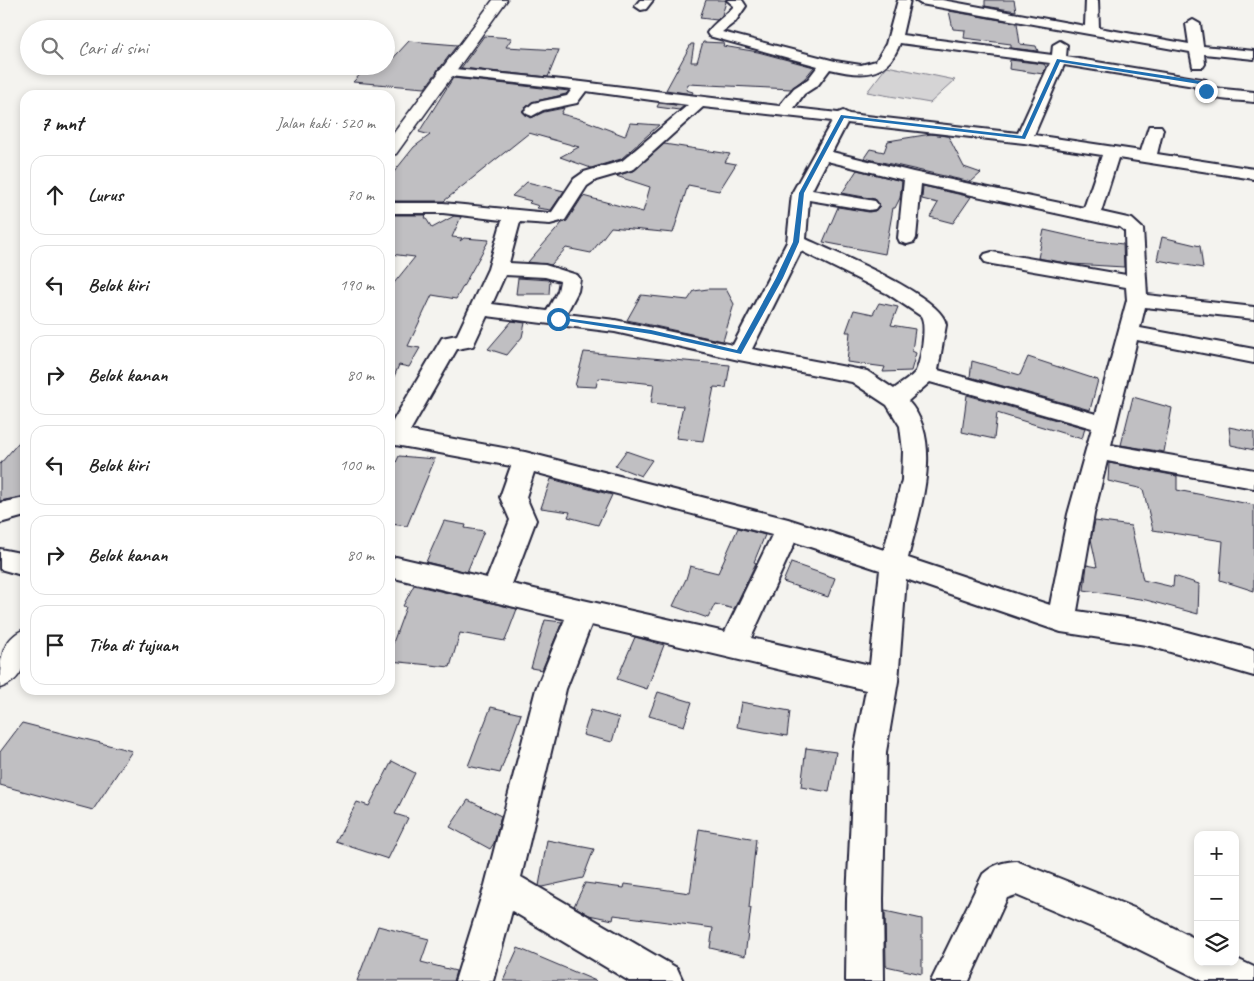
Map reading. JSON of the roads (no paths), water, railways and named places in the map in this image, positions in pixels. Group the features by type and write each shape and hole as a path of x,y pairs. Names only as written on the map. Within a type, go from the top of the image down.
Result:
{"main road":[{"path":"395,143 445,72 500,0"},
{"path":"0,674 20,648"}],"street":[{"path":"733,0 740,4 740,8 715,31 715,34 791,53 826,65 866,69 878,66 885,60 894,38 904,0"},
{"path":"920,0 1195,49 1254,55"},
{"path":"1092,0 1092,31"},
{"path":"1193,24 1201,87 1209,92 1254,97"},
{"path":"1024,138 1059,60 1061,25"},
{"path":"894,38 1059,60 1201,83"},
{"path":"784,110 799,91 812,82 826,65"},
{"path":"445,72 582,86 700,102 842,116 1024,138 1254,174"},
{"path":"532,111 538,106 572,100 582,86"},
{"path":"395,208 443,208 550,219 559,216 580,183 590,176 628,165 700,102"},
{"path":"739,353 796,242 802,193 842,116"},
{"path":"1148,157 1154,129"},
{"path":"1091,214 1112,151"},
{"path":"821,154 913,177 1091,214 1132,226 1134,229 1136,291 1128,332 1081,514 1061,620"},
{"path":"907,238 909,228 909,197 913,177"},
{"path":"802,193 869,205"},
{"path":"395,433 450,343 465,341 498,269 512,216"},
{"path":"796,242 873,278 922,304 930,312 935,321 926,374 895,400"},
{"path":"992,258 1136,291 1254,314"},
{"path":"498,269 550,272 566,276 570,279 568,291 556,314 558,319"},
{"path":"479,309 651,332 739,353 859,376 895,400 903,409 912,426 915,452 914,480 909,506 901,527 894,563 883,681 870,752 864,899 865,981"},
{"path":"1128,332 1254,356"},
{"path":"926,374 1104,424"},
{"path":"395,436 525,461 788,529 1061,620 1146,634 1226,654 1254,664"},
{"path":"1097,451 1254,479"},
{"path":"496,590 524,520 521,510 513,500 513,497 525,461"},
{"path":"0,513 20,508"},
{"path":"733,645 788,529"},
{"path":"0,559 20,564"},
{"path":"396,568 883,681"},
{"path":"474,981 502,885 551,689 583,610"},
{"path":"950,981 994,886 1003,879 1016,878 1104,914 1194,957"},
{"path":"502,885 664,981"},
{"path":"1212,966 1242,981"}]}
